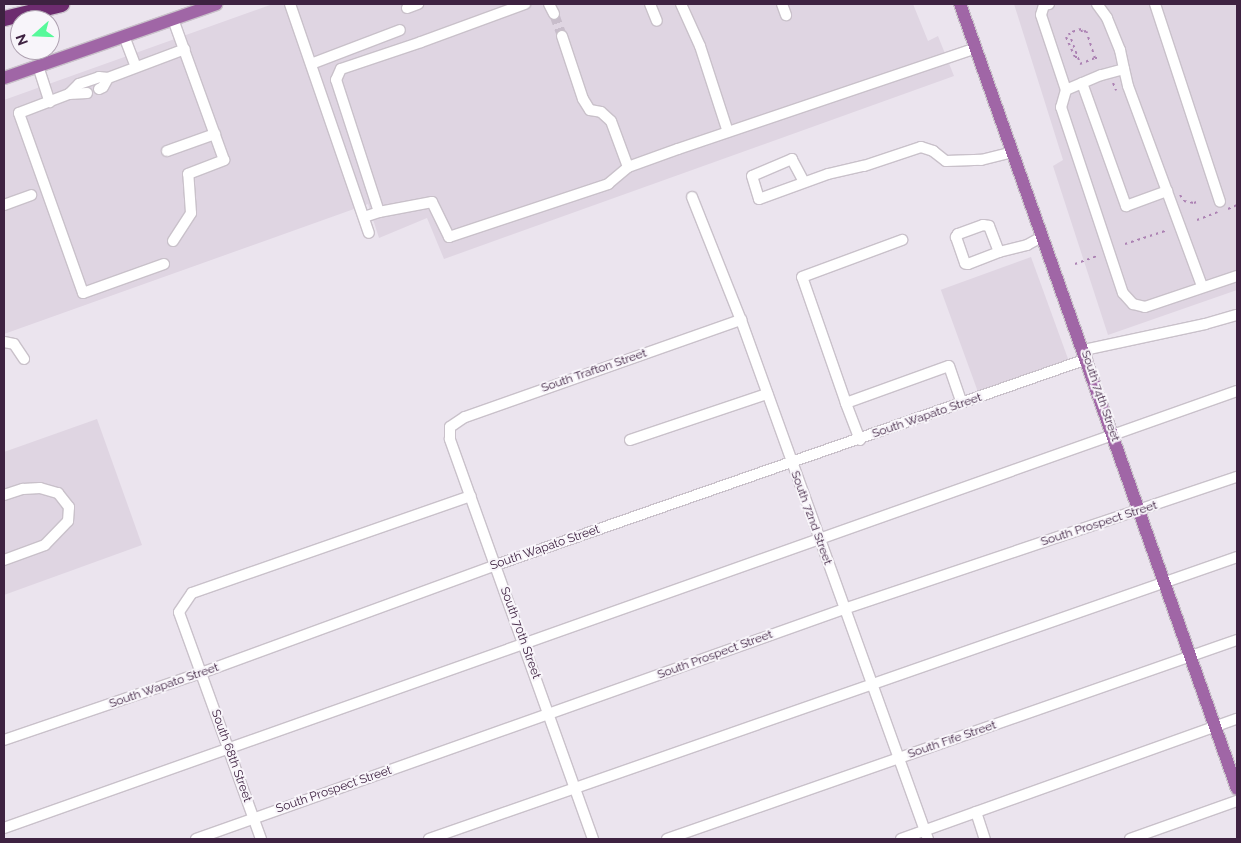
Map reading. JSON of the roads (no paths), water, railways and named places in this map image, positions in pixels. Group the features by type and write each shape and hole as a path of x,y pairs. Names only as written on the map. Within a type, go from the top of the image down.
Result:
{"highway":[{"path":"4,18 61,4"}],"main road":[{"path":"4,78 216,4"},
{"name":"South 74th Street","path":"960,4 1237,788"}],"street":[{"path":"290,4 369,233"},
{"path":"407,8 418,4"},
{"path":"379,212 336,80 341,68 421,42 525,4"},
{"path":"549,4 554,14"},
{"path":"650,4 657,21"},
{"path":"682,4 700,46 728,132"},
{"path":"782,4 786,15"},
{"path":"1049,4 1044,5 1041,15 1066,90 1061,107 1122,293 1133,304 1145,307 1188,294 1202,286 1237,276"},
{"path":"1097,4 1107,18 1120,50 1128,86 1172,191 1202,286"},
{"path":"1155,4 1220,202"},
{"path":"173,19 224,160 188,174 191,212 173,241"},
{"path":"311,64 400,30"},
{"path":"124,36 136,67"},
{"path":"562,36 583,99 590,110 601,112 611,121 628,167"},
{"path":"364,217 379,212 432,202 449,237 608,184 628,167 976,48"},
{"path":"69,94 78,84 99,77 108,78 185,50"},
{"path":"38,66 50,102"},
{"path":"1066,90 1124,69"},
{"path":"99,89 103,87 108,78"},
{"path":"1082,83 1126,206 1172,191"},
{"path":"86,94 69,94 19,113 83,293 164,264"},
{"path":"167,151 214,134"},
{"path":"804,182 792,159 752,176 759,199 804,182 921,147 933,151 946,161 981,160 1013,152"},
{"path":"4,205 31,195"},
{"name":"South 72nd Street","path":"692,197 741,320 926,835"},
{"path":"998,252 989,226 983,225 958,234 956,237 968,264 998,252 1027,245 1043,236"},
{"path":"860,440 802,277 902,240"},
{"name":"South Wapato Street","path":"4,740 201,673 496,565 860,440 1085,355 1237,315"},
{"name":"South Trafton Street","path":"450,427 454,422 465,416 741,320"},
{"path":"4,342 14,344 24,359"},
{"path":"846,403 948,366 962,403"},
{"path":"4,828 523,642 1237,391"},
{"path":"630,440 767,394"},
{"name":"South 70th Street","path":"450,427 450,440 593,839"},
{"name":"South Prospect Street","path":"196,839 844,608 1140,511 1237,477"},
{"path":"4,495 23,489 40,488 58,493 69,507 68,521 45,545 4,560"},
{"name":"South 68th Street","path":"261,839 179,612 192,592 471,496"},
{"path":"429,839 872,686 1237,557"},
{"name":"South Fife Street","path":"667,839 1237,640"},
{"path":"901,839 926,835 976,812 1237,719"},
{"path":"1130,839 1237,801"},
{"path":"976,812 985,839"}],"tunnel":[{"path":"554,14 562,36"}]}
